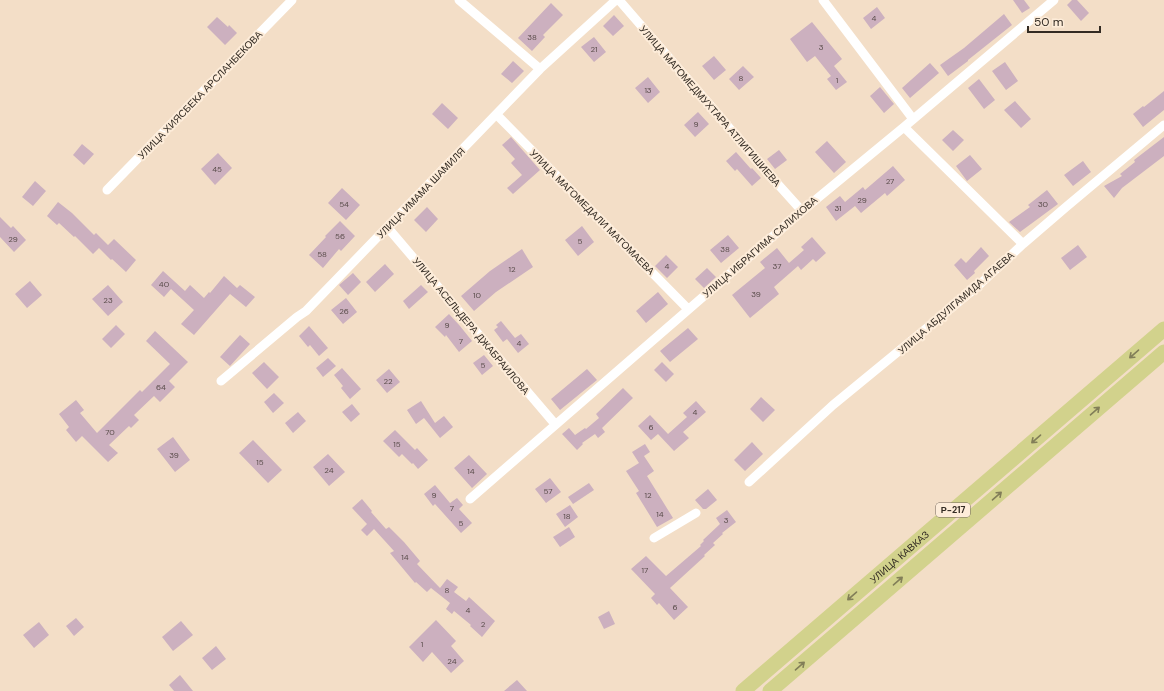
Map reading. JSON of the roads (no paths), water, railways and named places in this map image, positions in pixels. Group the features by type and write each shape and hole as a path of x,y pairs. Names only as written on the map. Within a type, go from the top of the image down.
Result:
{"highway":[{"name":"УЛИЦА КАВКАЗ","path":"742,691 1164,329"},
{"name":"УЛИЦА КАВКАЗ","path":"770,691 1164,352"}],"street":[{"name":"УЛИЦА ХИЯСБЕКА АРСЛАНБЕКОВА","path":"107,190 292,0"},
{"path":"459,0 540,69"},
{"name":"УЛИЦА ИМАМА ШАМИЛЯ","path":"221,381 306,311 388,228 540,69 617,0"},
{"name":"УЛИЦА МАГОМЕДМУХТАРА АТЛИГИШИЕВА","path":"617,0 802,211"},
{"path":"823,0 912,119"},
{"name":"УЛИЦА ИБРАГИМА САЛИХОВА","path":"470,499 554,424 802,211 904,127 1044,3 1054,0"},
{"name":"УЛИЦА МАГОМЕДАЛИ МАГОМАЕВА","path":"497,115 688,310"},
{"name":"УЛИЦА АБДУЛГАМИДА АГАЕВА","path":"749,482 834,405 978,286 1023,244 1164,125"},
{"path":"904,127 1023,244"},
{"name":"УЛИЦА АСЕЛЬДЕРА ДЖАБРАИЛОВА","path":"388,228 554,424"},
{"path":"654,538 696,513"}]}
